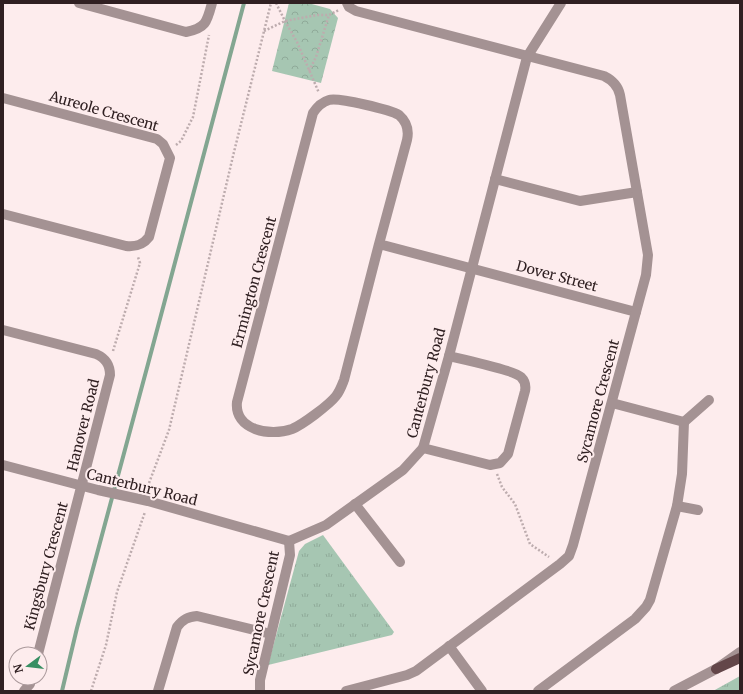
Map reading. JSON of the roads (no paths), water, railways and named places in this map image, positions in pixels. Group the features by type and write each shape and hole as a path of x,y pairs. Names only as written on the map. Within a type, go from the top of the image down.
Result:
{"main road":[{"path":"716,669 740,658"}],"street":[{"path":"79,3 186,32 202,27 207,21 212,3"},
{"name":"Canterbury Road","path":"3,465 130,498 148,501 289,541 326,525 402,470 423,448 449,356 528,56 561,3"},
{"name":"Sycamore Crescent","path":"346,691 412,674 560,564 568,556 573,545 612,403 648,262 619,90 614,82 604,76 356,11 348,5"},
{"name":"Aureole Crescent","path":"3,98 149,136 157,139 163,144 168,151 170,158 149,237 141,244 136,246 126,246 3,214"},
{"name":"Ermington Crescent","path":"330,99 342,99 395,113 406,124 408,135 380,244 344,380 341,389 336,396 299,425 286,431 271,432 249,427 237,413 237,402 313,113 320,105 330,99"},
{"path":"495,179 580,201 637,192"},
{"path":"380,244 471,268"},
{"name":"Dover Street","path":"471,268 636,312"},
{"name":"Hanover Road","path":"3,330 96,354 105,359 108,364 110,375 82,486"},
{"path":"423,448 490,465 500,463 508,454 525,392 525,383 521,376 514,372 449,356"},
{"path":"538,691 635,619 646,607 652,592 677,506 682,474 684,422 709,400"},
{"path":"612,403 684,422"},
{"name":"Kingsbury Crescent","path":"40,646 82,486"},
{"path":"355,504 400,562"},
{"path":"677,506 698,510"},
{"name":"Sycamore Crescent","path":"260,691 260,680 290,556 289,541"},
{"path":"158,691 177,627 182,620 197,616 271,634"},
{"path":"449,646 482,691"},
{"path":"674,691 716,669 740,652"}],"waterway":[{"path":"62,691 77,628 244,3"}]}
